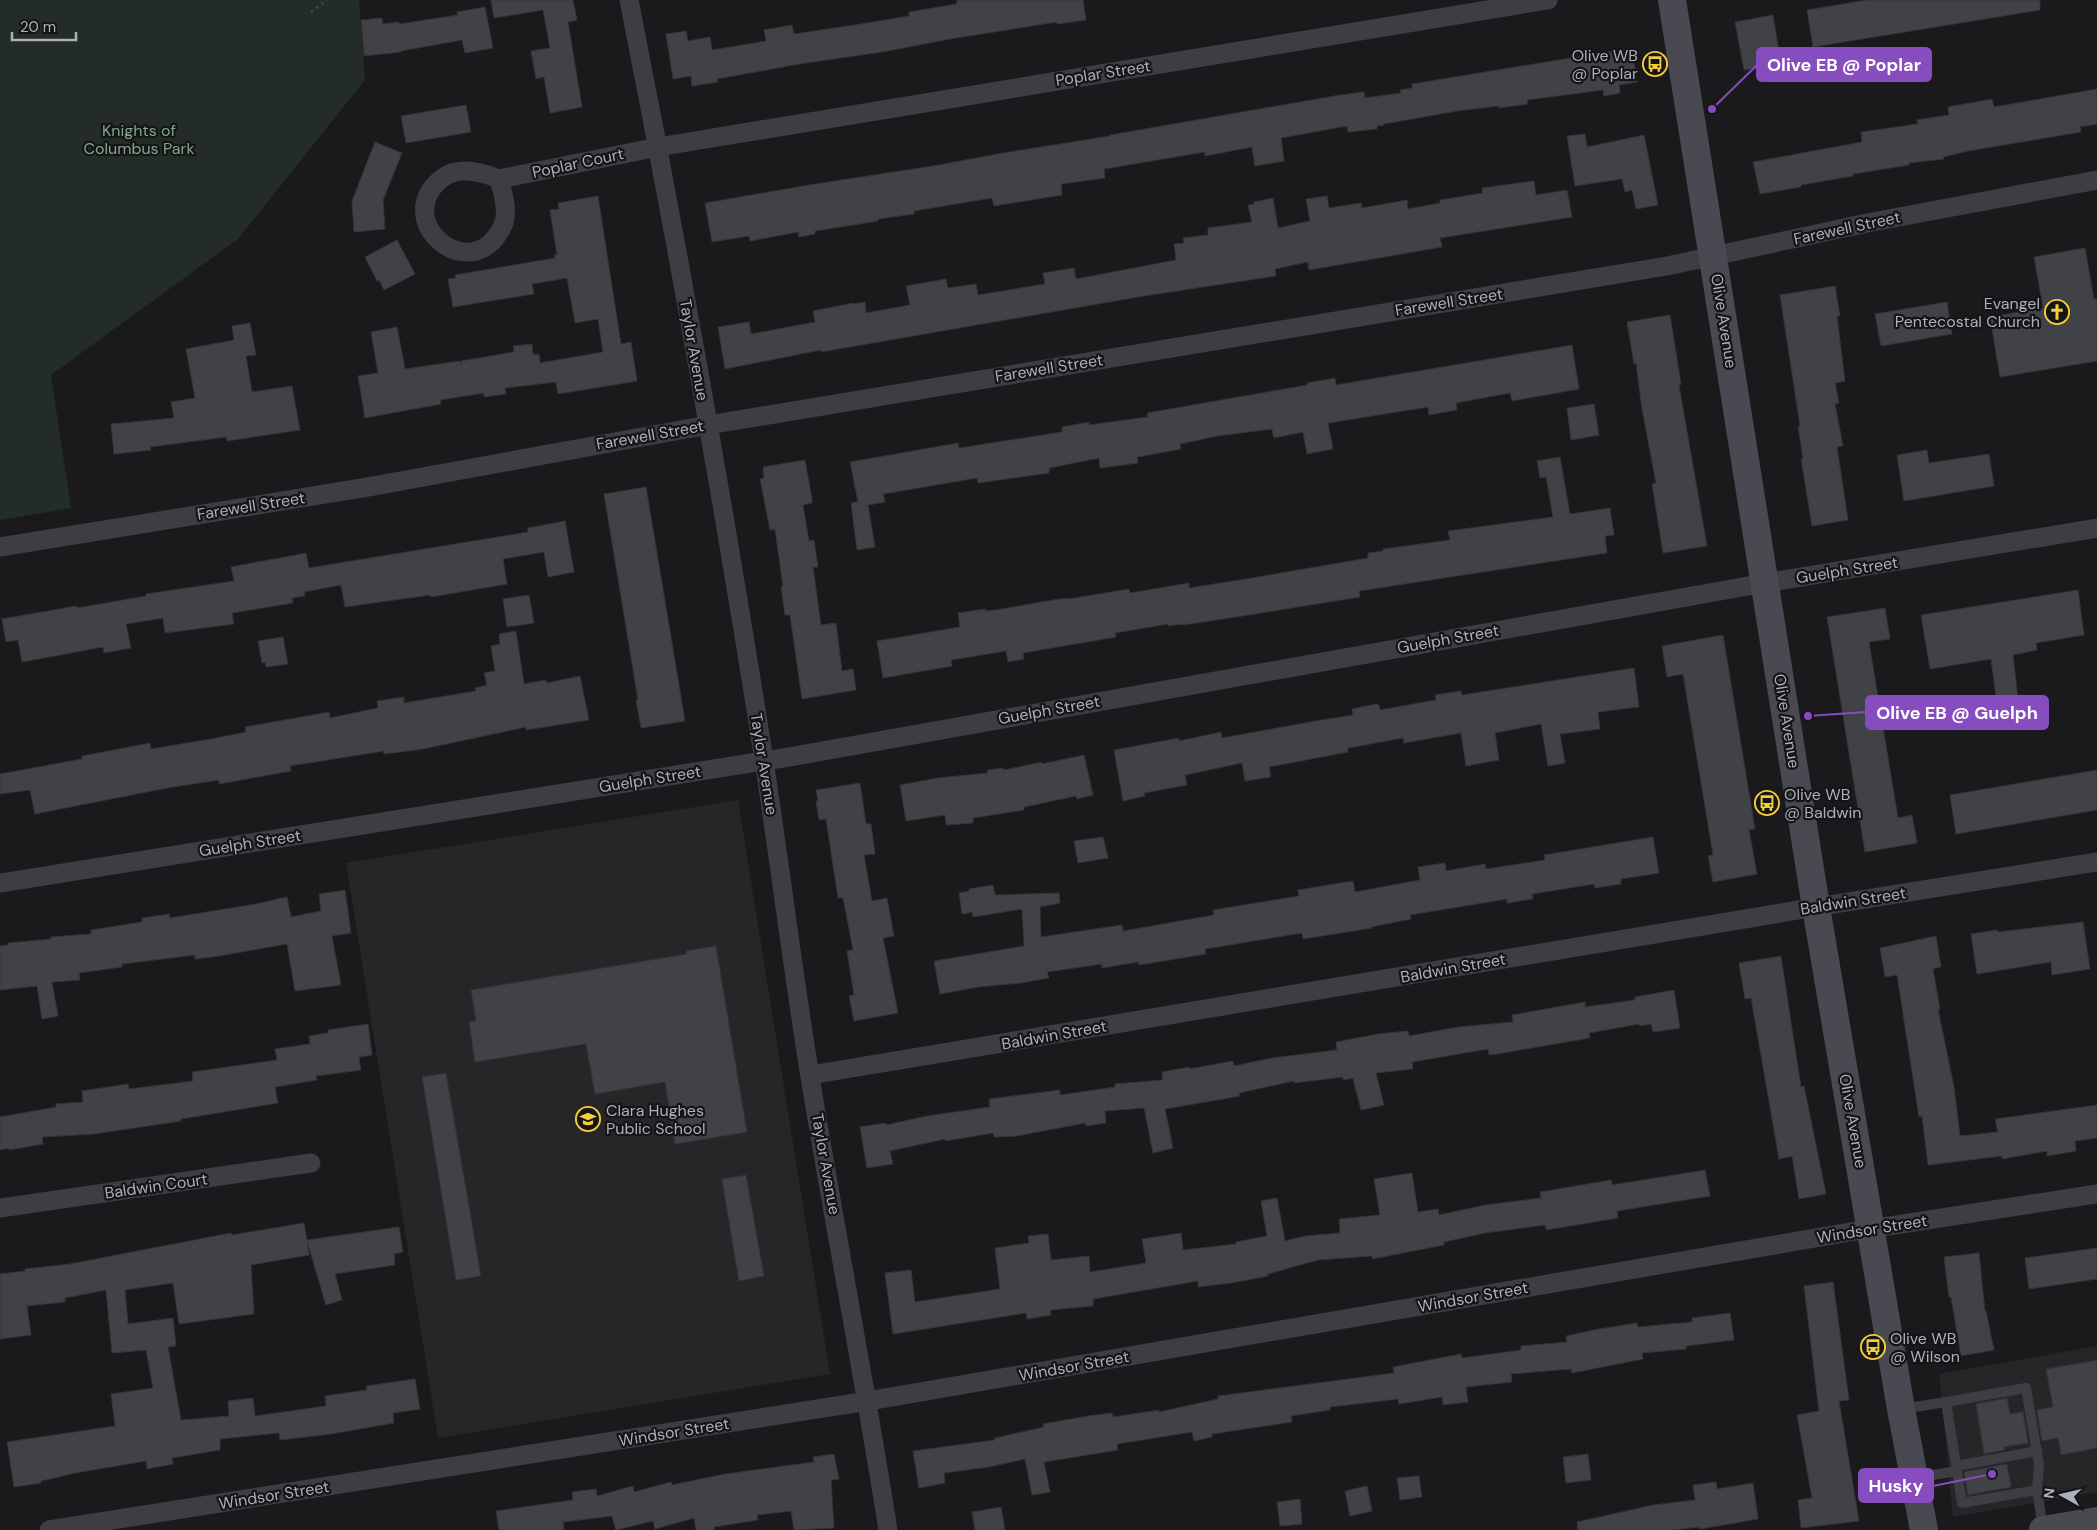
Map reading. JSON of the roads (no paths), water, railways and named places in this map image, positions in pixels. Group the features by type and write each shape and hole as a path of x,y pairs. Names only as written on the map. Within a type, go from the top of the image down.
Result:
{"main road":[{"name":"Olive Avenue","path":"1672,0 1816,907 1901,1409 1924,1530"},
{"path":"2043,1530 2096,1524"}],"street":[{"name":"Taylor Avenue","path":"629,0 658,147 708,425 764,761 810,1076 868,1402 888,1530"},
{"name":"Poplar Street","path":"658,147 1548,0"},
{"name":"Poplar Court","path":"499,179 505,204 505,218 501,231 492,242 480,249 466,252 450,249 431,234 425,221 426,202 434,184 444,176 456,171 488,174 499,179 658,147"},
{"name":"Farewell Street","path":"0,547 368,487 708,425 1714,257 1867,223 2097,180"},
{"name":"Guelph Street","path":"0,883 764,761 1765,583 2097,528"},
{"name":"Baldwin Street","path":"810,1076 1816,907 2097,862"},
{"name":"Baldwin Court","path":"0,1208 311,1163"},
{"name":"Windsor Street","path":"50,1530 868,1402 1872,1229 2097,1194"}],"lane":[{"path":"1901,1409 2026,1388 2039,1464 2037,1490 2043,1530"},
{"path":"1946,1402 1962,1503 1987,1495 2037,1490"},
{"path":"1914,1478 1983,1465 2037,1451"}],"place":[{"name":"Olive WB @ Poplar","path":"1655,64"},
{"name":"Olive EB @ Poplar","path":"1712,109"},
{"name":"Evangel Pentecostal Church","path":"2057,312"},
{"name":"Olive EB @ Guelph","path":"1808,716"},
{"name":"Olive WB @ Baldwin","path":"1767,803"},
{"name":"Clara Hughes Public School","path":"588,1119"},
{"name":"Olive WB @ Wilson","path":"1873,1347"},
{"name":"Husky","path":"1992,1474"}],"park label":[{"name":"Knights of Columbus Park","path":"139,139"}]}
